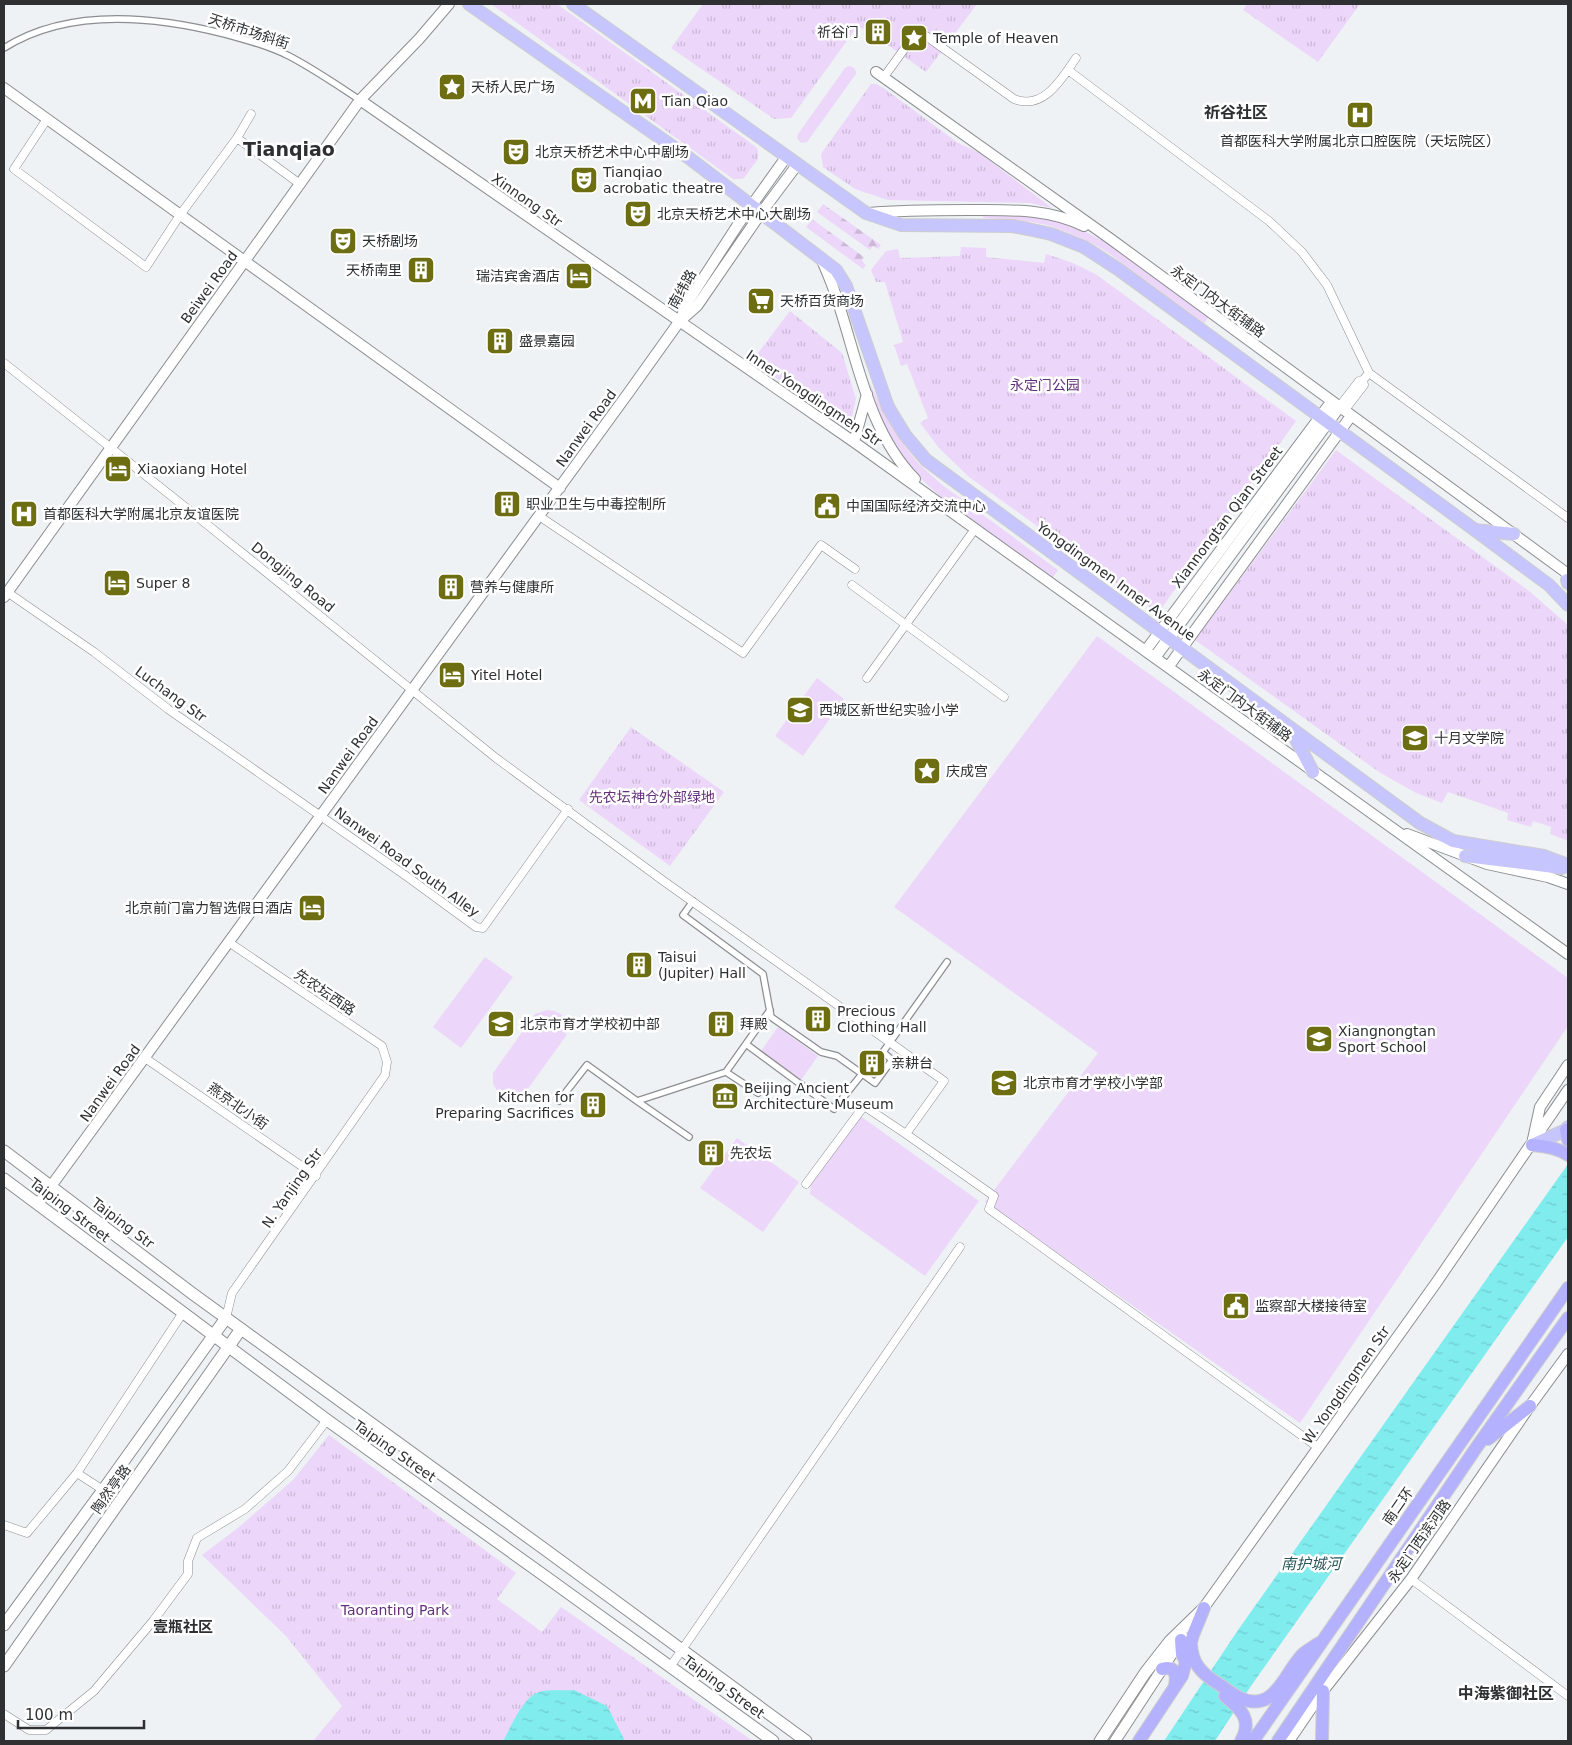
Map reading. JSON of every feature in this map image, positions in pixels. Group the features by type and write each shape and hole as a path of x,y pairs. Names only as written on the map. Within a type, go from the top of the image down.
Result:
{"highway":[{"path":"1532,1145 1546,1146 1567,1142"},
{"name":"南二环","path":"1253,1741 1568,1288"},
{"path":"1278,1741 1476,1448 1568,1318"},
{"path":"1476,1448 1530,1406"},
{"path":"1139,1741 1182,1676 1186,1661 1186,1642 1204,1608"},
{"path":"1186,1642 1199,1675 1240,1698 1251,1701 1268,1699 1279,1688 1303,1654 1324,1640"},
{"path":"1186,1661 1199,1675 1236,1704 1243,1713 1246,1727 1241,1741"},
{"path":"1162,1669 1170,1668 1175,1673 1175,1688"},
{"path":"1175,1688 1184,1681 1199,1675"},
{"path":"1322,1741 1323,1691"}],"main road":[{"name":"Yongdingmen Inner Avenue","path":"469,4 689,158 836,270 846,286 888,407 904,435 926,460 1420,823 1452,841 1544,856 1568,867"},
{"path":"573,4 866,213 901,225 1020,227 1051,234 1084,247 1118,269 1331,423 1548,585 1568,605"},
{"name":"Xiannongtan Qian Street","path":"1158,658 1341,409"},
{"path":"1475,530 1514,534"},
{"path":"1288,725 1313,772"},
{"path":"1465,856 1568,867"},
{"path":"1532,1145 1567,1142"},
{"name":"Taiping Str","path":"4,1151 226,1318"},
{"name":"Taiping Street","path":"4,1179 228,1348 772,1741"},
{"name":"Taiping Street","path":"226,1318 536,1542 806,1741"},
{"name":"陶然亭路","path":"4,1625 226,1318"},
{"name":"陶然亭路","path":"4,1666 241,1329"},
{"path":"1100,1741 1145,1673 1170,1641 1204,1608"}],"street":[{"name":"Beiwei Road","path":"6,595 360,100 420,39 449,4"},
{"name":"天桥市场斜街","path":"4,48 45,29 79,21 116,19 171,23 217,32 273,50 305,65 360,100"},
{"path":"880,75 910,41 918,36 929,37 1019,101 1033,102 1051,91 1076,58"},
{"path":"1068,70 1269,221 1296,246 1327,285 1369,373 1568,518"},
{"name":"永定门内大街辅路","path":"880,75 1112,240 1514,534 1568,579"},
{"path":"4,88 560,488"},
{"name":"Xinnong Str","path":"360,100 679,322"},
{"path":"47,119 14,168 146,267 180,215 237,138 251,114"},
{"path":"237,138 300,184"},
{"path":"756,209 787,156"},
{"path":"756,209 797,165"},
{"name":"南纬路","path":"679,322 689,300 756,209"},
{"path":"866,213 924,210 1038,211 1069,219 1112,240"},
{"path":"821,258 836,294 853,353 878,422 892,449 908,472 934,498"},
{"name":"Inner Yongdingmen Str","path":"679,322 934,498"},
{"name":"Nanwei Road","path":"38,1204 230,943 679,322"},
{"name":"Dongjing Road","path":"4,363 338,629 496,758 693,902 944,1081 906,1134"},
{"path":"1341,409 1359,381 1363,380 1369,373"},
{"path":"854,442 867,394"},
{"name":"Xiannongtan Qian Street","path":"1158,658 1341,409"},
{"name":"永定门内大街辅路","path":"934,498 1158,658 1313,772 1395,829"},
{"path":"539,516 743,653 821,545 855,568"},
{"path":"867,678 975,528"},
{"path":"852,585 1004,697"},
{"name":"Luchang Str","path":"6,595 94,652 168,709 321,816"},
{"name":"Nanwei Road South Alley","path":"321,816 476,928 483,928 568,809"},
{"path":"1395,829 1488,864 1548,877 1568,884"},
{"path":"1395,829 1568,954"},
{"path":"693,902 683,915 763,974 771,1017 821,1052 837,1056 875,1083 892,1060 883,1052 947,962"},
{"name":"先农坛西路","path":"230,943 382,1046 387,1062 386,1075"},
{"path":"638,1101 726,1072 770,1010"},
{"path":"746,1044 834,1109 862,1074"},
{"name":"燕京北小街","path":"145,1058 316,1176"},
{"path":"1532,1145 1540,1107 1568,1064"},
{"path":"559,1101 586,1065 688,1137"},
{"path":"726,1072 758,1093"},
{"name":"N. Yanjing Str","path":"226,1318 232,1293 386,1075"},
{"path":"1532,1145 1568,1090"},
{"path":"1532,1145 1556,1118 1568,1100"},
{"path":"806,1184 864,1106 994,1196 989,1209 1319,1448"},
{"name":"W. Yongdingmen Str","path":"1204,1608 1532,1145"},
{"path":"670,1667 960,1247"},
{"path":"4,1525 27,1533 77,1472 182,1314"},
{"name":"永定门西滨河路","path":"1289,1741 1323,1691 1411,1579 1568,1354"},
{"path":"4,1714 29,1730 46,1730 94,1691 153,1621 188,1574 188,1561 197,1538 245,1509 288,1472 327,1420"},
{"path":"77,1472 103,1490"},
{"path":"1411,1579 1568,1696"},
{"path":"1115,1741 1162,1669 1186,1642"}],"green space":[{"path":"491,4 557,4 756,147 758,159 744,178 733,179"},
{"path":"703,4 977,4 926,72 865,29 857,27 791,118 774,119 671,48"},
{"path":"1247,4 1360,4 1318,62 1243,10"},
{"path":"849,66 854,68 856,74 807,142 800,142 797,138 798,134 845,68"},
{"path":"871,84 876,84 885,89 958,143 978,152 1052,208 1030,203 888,200 855,189 823,167 821,154"},
{"path":"823,204 881,245 878,249 873,246 870,250 817,212"},
{"path":"981,215 1031,216 1057,221 1081,230 1104,241 1126,255 1209,317 1204,323 1107,252 1088,241 1051,226 1032,222 984,218"},
{"path":"812,219 864,257 862,261 866,265 863,269 806,227"},
{"name":"永定门公园","path":"961,247 986,248 986,257 1044,263 1046,254 1073,263 1097,275 1296,421 1158,613 969,477 939,448 920,423 928,418 907,364 901,366 894,345 903,342 885,282 876,282 871,270 886,251 898,249 900,258 960,256"},
{"path":"790,311 842,353 856,399 849,429 752,361"},
{"path":"868,380 900,440 919,464 941,484 1058,570 1052,579 941,497 921,479 904,458 884,426"},
{"path":"1336,450 1529,591 1568,625 1568,841 1550,834 1551,827 1533,821 1531,827 1507,820 1508,813 1448,792 1442,803 1416,793 1379,772 1195,640"},
{"name":"Xiangnongtan Sport School","path":"1097,636 1568,978 1568,1026 1300,1423 985,1202 1098,1053 894,907"},
{"path":"817,678 844,699 803,756 775,736"},
{"name":"先农坛神仓外部绿地","path":"631,727 724,792 670,866 579,800"},
{"path":"485,957 513,977 461,1048 433,1027"},
{"path":"547,1010 558,1012 564,1018 567,1026 566,1036 522,1097 517,1100 509,1100 499,1094 493,1084 493,1073 535,1014"},
{"path":"778,1027 818,1056 801,1080 761,1051"},
{"path":"859,1115 979,1201 925,1276 810,1194 811,1182"},
{"path":"737,1138 799,1182 763,1232 700,1188"},
{"name":"Taoranting Park","path":"329,1435 516,1573 497,1599 542,1632 561,1607 753,1741 313,1741 342,1706 286,1636 202,1555 239,1527 293,1480"}],"water":[{"name":"南护城河","path":"1568,1164 1568,1237 1251,1686 1215,1741 1164,1741 1238,1630"},
{"path":"574,1690 607,1706 625,1741 503,1741 518,1713 533,1695 547,1691"}],"place":[{"name":"祈谷门","path":"878,32"},
{"name":"Temple of Heaven","path":"914,38"},
{"name":"天桥人民广场","path":"452,87"},
{"name":"Tian Qiao","path":"643,101"},
{"name":"首都医科大学附属北京口腔医院（天坛院区）","path":"1360,115"},
{"name":"北京天桥艺术中心中剧场","path":"516,152"},
{"name":"Tianqiao acrobatic theatre","path":"584,180"},
{"name":"北京天桥艺术中心大剧场","path":"638,214"},
{"name":"天桥剧场","path":"343,241"},
{"name":"天桥南里","path":"421,270"},
{"name":"瑞洁宾舍酒店","path":"579,276"},
{"name":"天桥百货商场","path":"761,301"},
{"name":"盛景嘉园","path":"500,341"},
{"name":"Xiaoxiang Hotel","path":"118,469"},
{"name":"职业卫生与中毒控制所","path":"507,504"},
{"name":"中国国际经济交流中心","path":"827,506"},
{"name":"首都医科大学附属北京友谊医院","path":"24,514"},
{"name":"Super 8","path":"117,583"},
{"name":"营养与健康所","path":"451,587"},
{"name":"Yitel Hotel","path":"452,675"},
{"name":"西城区新世纪实验小学","path":"800,710"},
{"name":"十月文学院","path":"1415,738"},
{"name":"庆成宫","path":"927,771"},
{"name":"北京前门富力智选假日酒店","path":"312,908"},
{"name":"Taisui (Jupiter) Hall","path":"639,965"},
{"name":"Precious Clothing Hall","path":"818,1019"},
{"name":"北京市育才学校初中部","path":"501,1024"},
{"name":"拜殿","path":"721,1024"},
{"name":"Xiangnongtan Sport School","path":"1319,1039"},
{"name":"亲耕台","path":"872,1063"},
{"name":"北京市育才学校小学部","path":"1004,1083"},
{"name":"Beijing Ancient Architecture Museum","path":"725,1096"},
{"name":"Kitchen for Preparing Sacrifices","path":"593,1105"},
{"name":"先农坛","path":"711,1153"},
{"name":"监察部大楼接待室","path":"1236,1306"}],"district":[{"name":"祈谷社区","path":"1236,112"},
{"name":"Tianqiao","path":"289,149"},
{"name":"壹瓶社区","path":"183,1627"},
{"name":"中海紫御社区","path":"1506,1693"}]}
